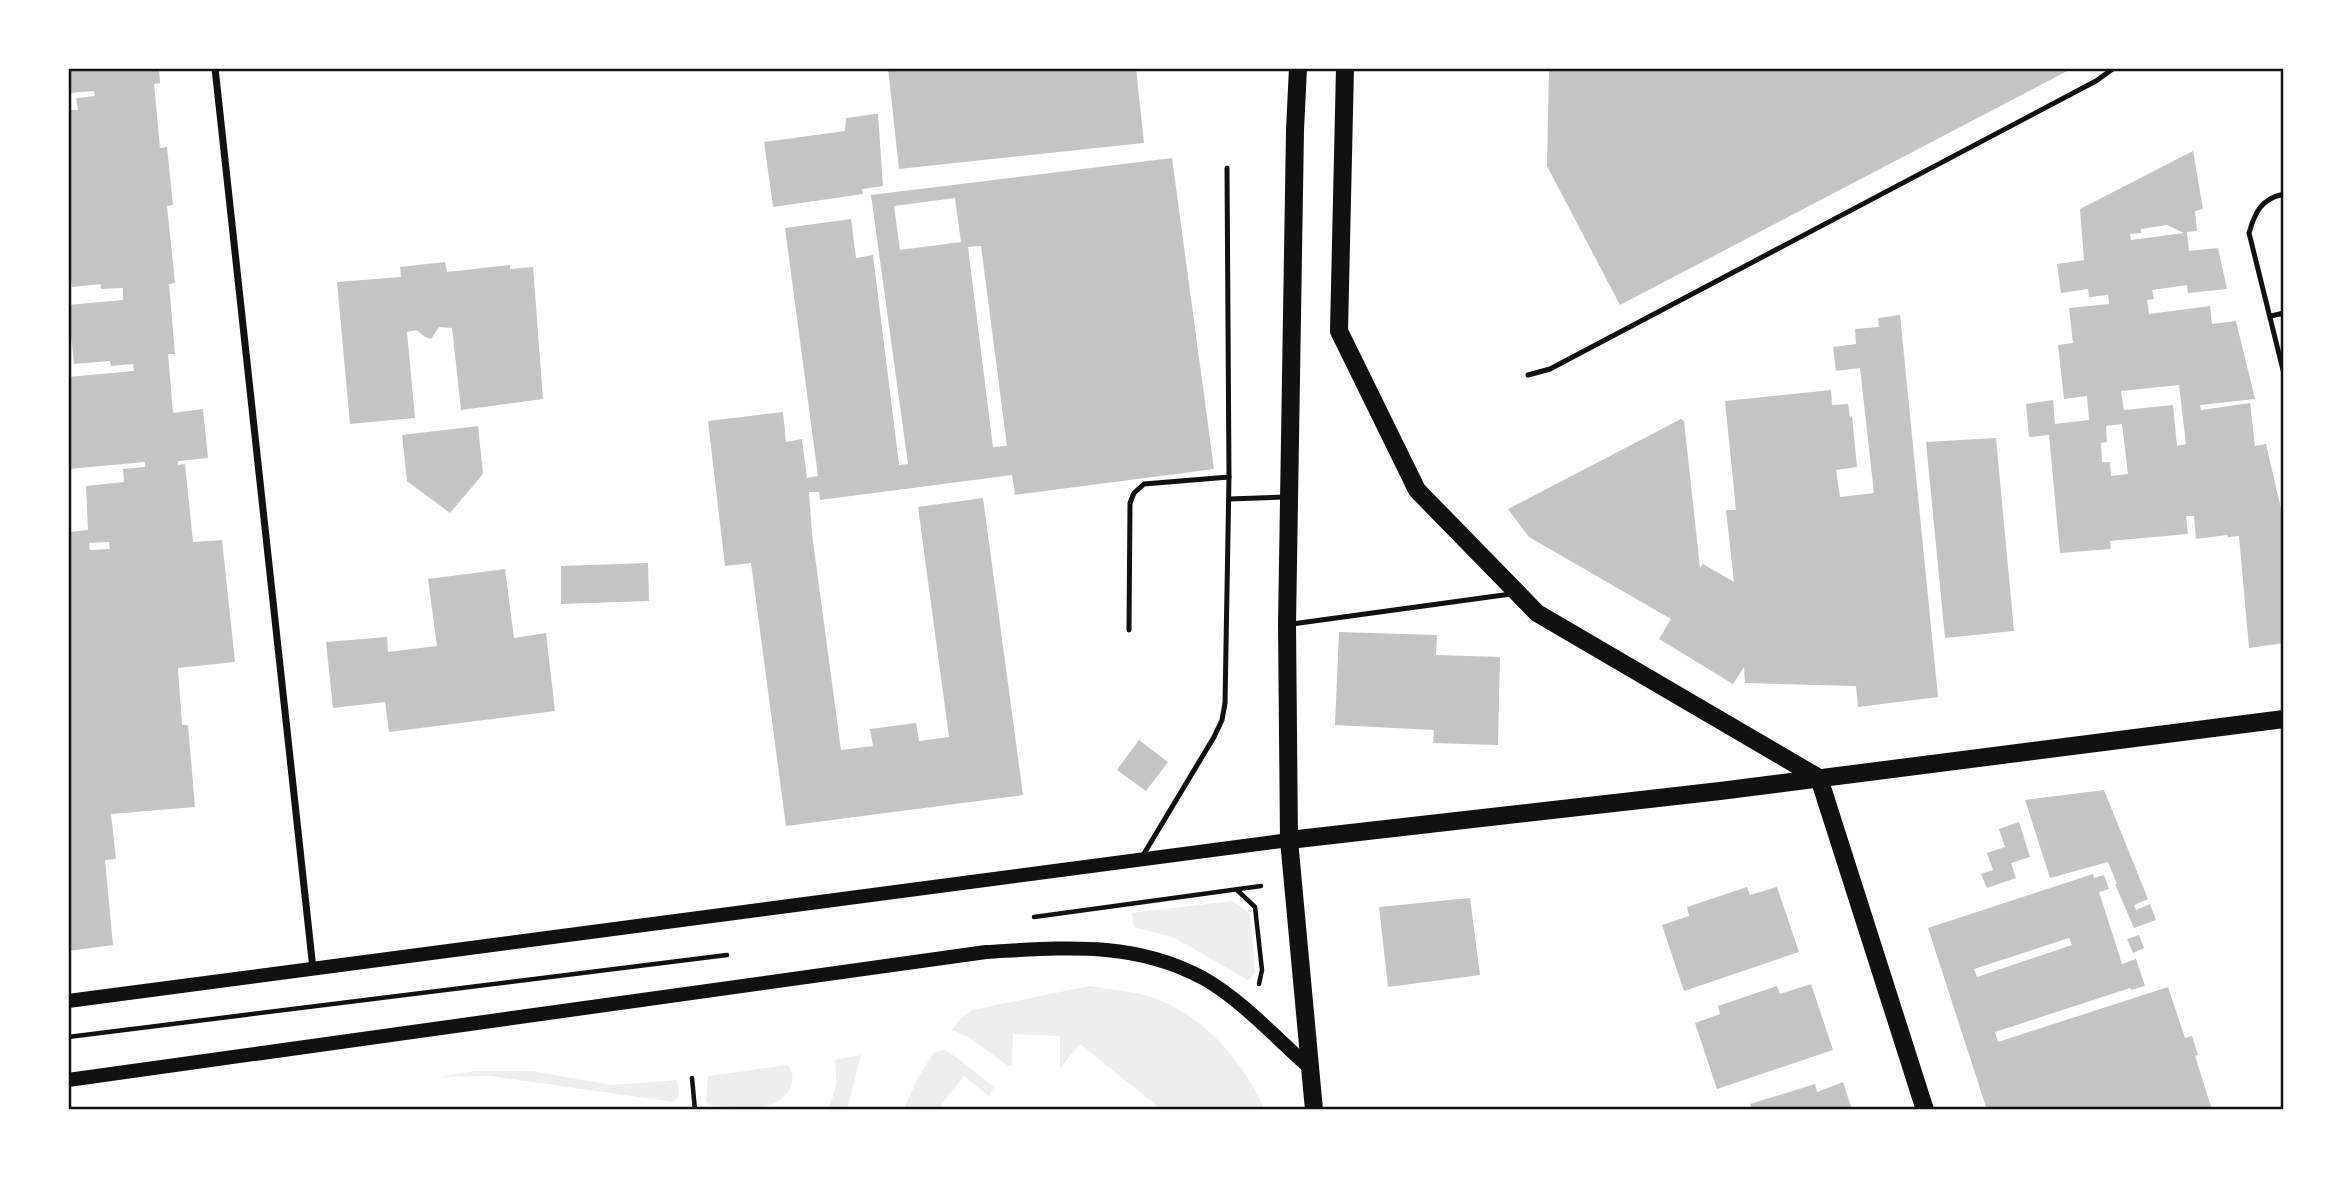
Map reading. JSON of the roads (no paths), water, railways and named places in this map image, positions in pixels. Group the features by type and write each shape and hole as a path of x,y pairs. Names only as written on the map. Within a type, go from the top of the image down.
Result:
{"main road":[{"path":"1298,68 1286,625 1289,840 1314,1110"},
{"path":"1345,68 1339,331 1417,490 1537,613 1819,778 1925,1110"},
{"path":"68,1001 1289,840 1819,778 2284,719"},
{"path":"68,1080 986,952 1074,948 1133,952 1163,961 1204,979 1249,1012 1310,1068"}],"street":[{"path":"215,68 313,969"}],"lane":[{"path":"1528,376 1563,363 2096,81 2114,68"},
{"path":"1140,861 1213,737 1222,720 1225,703 1229,499 1227,168"},
{"path":"2284,194 2271,197 2255,211 2249,233 2284,374"},
{"path":"2271,316 2284,313"},
{"path":"1129,630 1130,503 1133,493 1144,484 1229,477"},
{"path":"1229,499 1288,497"},
{"path":"1286,625 1518,593"}]}
